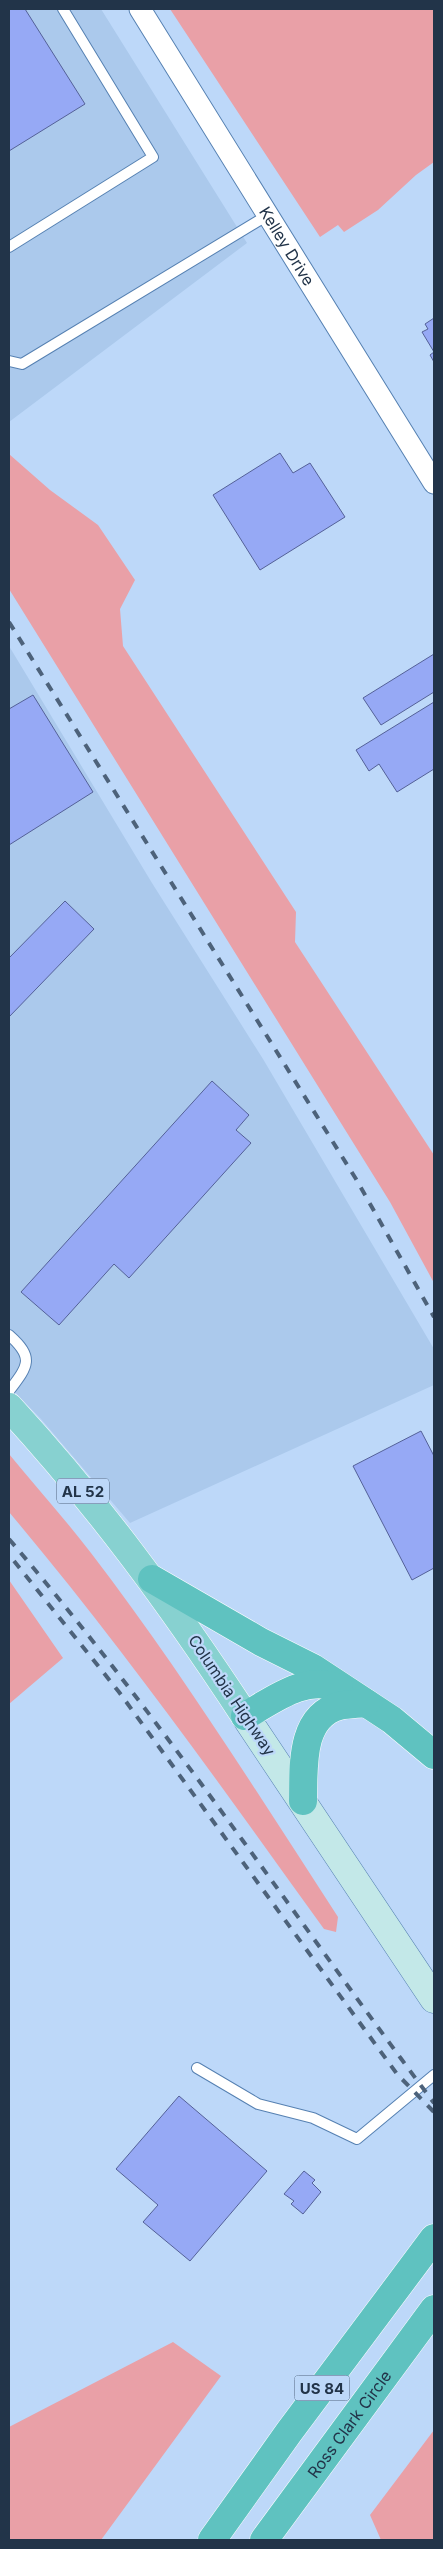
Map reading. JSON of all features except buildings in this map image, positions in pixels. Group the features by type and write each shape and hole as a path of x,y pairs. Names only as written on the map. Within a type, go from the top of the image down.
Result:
{"highway":[{"path":"152,1579 261,1642 313,1668 398,1725 434,1755"},
{"path":"245,1716 310,1683 326,1683 343,1689"},
{"path":"303,1801 307,1741 313,1727 324,1715 338,1707 366,1703"},
{"name":"US 84","path":"212,2540 434,2238"},
{"name":"Ross Clark Circle","path":"264,2540 434,2310"}],"main road":[{"name":"Columbia Highway","path":"9,1407 59,1461 152,1579 303,1801 434,1999"}],"street":[{"name":"Kelley Drive","path":"140,9 434,483"}],"lane":[{"path":"9,247 153,157 63,9"},
{"path":"9,361 22,364 268,215"},
{"path":"9,1336 21,1346 27,1358 25,1370 9,1391"},
{"path":"197,2068 258,2104 313,2118 358,2138 434,2075"}],"shaded area":[{"path":"9,9 101,9 247,243 9,422"},
{"path":"170,9 434,9 434,162 416,175 378,210 344,232 338,225 320,237"},
{"path":"9,454 50,490 98,525 135,580 120,609 123,646 296,912 295,942 434,1155 434,1283 390,1202 9,589"},
{"path":"9,646 152,883 263,1059 434,1349 434,1385 130,1523 41,1419 9,1386"},
{"path":"9,1454 91,1553 187,1687 338,1917 336,1932 324,1929 131,1665 51,1562 9,1512"},
{"path":"9,1580 63,1658 9,1704"},
{"path":"173,2342 221,2376 101,2540 9,2540 9,2427"},
{"path":"434,2430 434,2540 381,2540 370,2515"}],"railway":[{"path":"9,622 356,1179 434,1317"},
{"path":"9,1539 120,1676 174,1747 434,2103"},
{"path":"14,1561 119,1692 397,2074 434,2112"}]}
